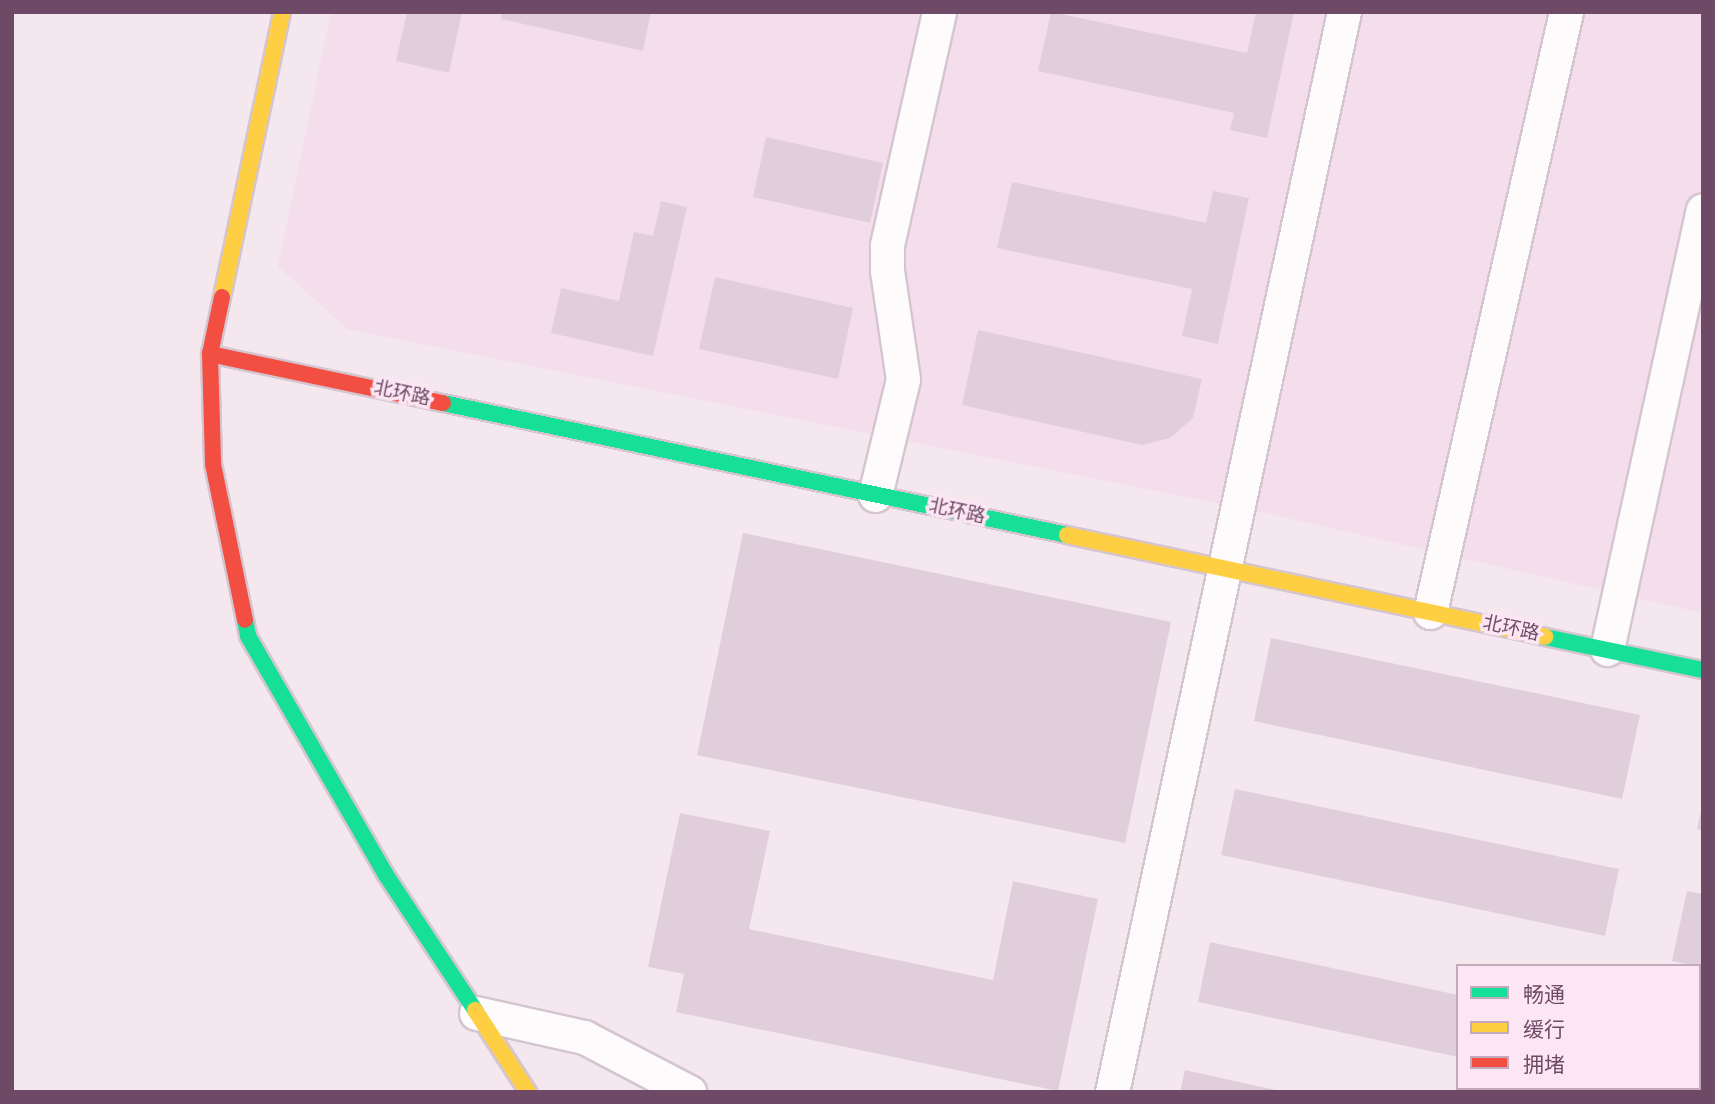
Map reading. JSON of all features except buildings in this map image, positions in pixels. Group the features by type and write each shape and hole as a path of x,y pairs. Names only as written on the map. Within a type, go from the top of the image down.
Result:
{"street":[{"path":"282,12 210,354 213,464 247,636 386,875 528,1092"},
{"path":"875,495 903,379 887,271 887,245 939,12"},
{"path":"1112,1092 1344,12"},
{"path":"1430,612 1566,12"},
{"path":"1607,649 1703,210"},
{"name":"北环路","path":"210,354 1703,670"},
{"path":"476,1013 584,1037 689,1092"}],"shaded area":[{"path":"331,12 1703,12 1703,613 1260,512 347,329 278,266"}],"traffic: fast":[{"path":"443,403 1067,535"},
{"path":"245,620 248,636 386,875 475,1010"},
{"path":"1545,637 1703,670"}],"traffic: slow":[{"path":"222,297 282,12"},
{"path":"1067,535 1545,637"},
{"path":"475,1010 528,1092"}],"traffic: jam":[{"path":"222,297 210,354 213,464 245,620"},
{"path":"210,354 443,403"}]}
